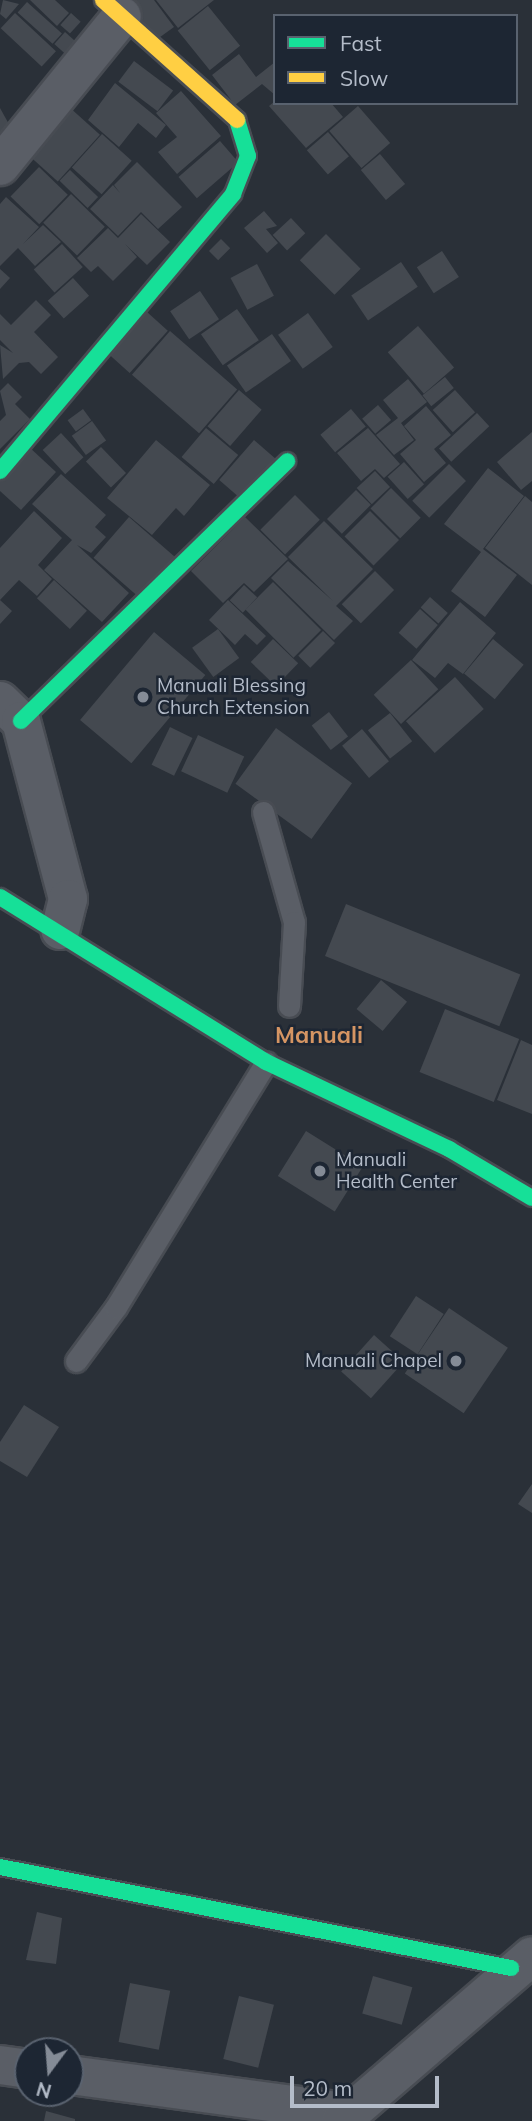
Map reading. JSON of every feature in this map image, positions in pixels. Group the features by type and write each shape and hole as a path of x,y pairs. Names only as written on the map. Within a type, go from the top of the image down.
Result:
{"street":[{"path":"0,166 112,8 237,120 248,156 233,194 0,471"},
{"path":"60,930 68,898 10,711 286,461"},
{"path":"0,897 60,930 266,1062 449,1149 532,1198"},
{"path":"0,1867 521,1962"},
{"path":"84,2077 346,2117 521,1962"}],"lane":[{"path":"263,812 294,922 289,1006"},
{"path":"76,1361 116,1307 266,1062"}],"building":[{"path":"3,0 19,4 6,19 0,14"},
{"path":"30,0 55,0 69,13 57,26"},
{"path":"136,0 154,0 174,27 156,40 130,5"},
{"path":"156,0 214,0 178,28"},
{"path":"27,2 62,33 53,44 18,12"},
{"path":"208,6 240,46 210,70 178,31"},
{"path":"15,13 56,51 42,67 1,28"},
{"path":"71,13 81,22 70,34 60,25"},
{"path":"65,32 76,42 65,54 54,44"},
{"path":"239,54 256,77 273,64 273,93 262,84 235,105 212,75"},
{"path":"134,61 173,90 157,111 118,82"},
{"path":"115,83 166,125 156,138 138,123 119,147 88,120"},
{"path":"181,91 221,136 177,174 158,152 177,137 156,113"},
{"path":"273,103 273,105 333,105 343,117 306,148 269,106"},
{"path":"68,106 100,135 58,182 26,153"},
{"path":"358,106 390,143 361,168 329,131"},
{"path":"0,108 10,126 0,132"},
{"path":"328,132 349,156 328,175 307,150"},
{"path":"102,134 132,161 102,194 72,167"},
{"path":"220,141 238,162 197,198 178,177"},
{"path":"380,154 405,184 386,200 361,170"},
{"path":"137,162 182,207 158,229 141,212 118,236 90,209 113,185 120,193 114,185"},
{"path":"39,167 68,195 39,224 11,196"},
{"path":"70,170 98,197 88,208 60,181"},
{"path":"71,194 105,227 77,255 43,223"},
{"path":"6,197 39,227 23,244 43,225 61,242 35,266 18,248 0,266 0,204"},
{"path":"264,211 277,226 266,229 278,243 267,253 244,228"},
{"path":"141,214 170,242 147,265 125,244 137,257 113,281 98,266 91,272 77,258 108,228 118,238"},
{"path":"291,218 305,233 287,250 273,235"},
{"path":"326,234 361,269 334,295 300,260"},
{"path":"221,239 230,248 218,260 209,251"},
{"path":"62,244 83,267 55,292 34,269"},
{"path":"442,251 459,277 434,293 417,267"},
{"path":"401,262 418,287 368,320 351,296"},
{"path":"257,264 274,296 247,310 231,278"},
{"path":"0,269 10,278 0,289"},
{"path":"73,278 89,296 64,319 48,301"},
{"path":"200,291 219,319 189,339 170,311"},
{"path":"36,300 51,315 34,332 58,357 41,374 29,362 19,363 3,379 0,345 13,353 0,340 0,314 11,325"},
{"path":"237,309 259,340 223,365 201,334"},
{"path":"147,312 168,331 130,373 109,354"},
{"path":"308,313 333,347 303,369 278,335"},
{"path":"418,326 454,368 424,394 388,352"},
{"path":"170,331 237,389 199,433 132,375"},
{"path":"272,334 291,361 246,393 227,366"},
{"path":"445,377 454,388 431,406 422,395"},
{"path":"408,379 427,402 401,423 414,440 394,455 376,435 398,418 383,400"},
{"path":"8,383 22,397 15,404 30,419 0,449 0,421 6,415 0,391"},
{"path":"239,390 262,410 230,446 208,426"},
{"path":"455,390 475,412 453,432 433,410"},
{"path":"378,405 391,420 375,434 362,419"},
{"path":"426,406 451,435 434,449 446,463 424,482 400,454 416,440 404,426"},
{"path":"83,409 91,420 76,431 68,420"},
{"path":"351,409 366,427 335,452 320,435"},
{"path":"477,413 489,426 451,462 439,448"},
{"path":"92,421 106,440 86,455 72,436"},
{"path":"206,428 238,455 214,484 182,457"},
{"path":"368,428 400,464 384,478 375,469 361,481 337,453"},
{"path":"532,432 532,481 521,490 497,462"},
{"path":"61,433 84,457 65,474 43,450"},
{"path":"156,440 210,485 184,516 176,508 152,535 107,498"},
{"path":"254,440 276,459 241,499 219,480"},
{"path":"28,446 56,472 21,510 0,491 0,476"},
{"path":"101,447 126,473 111,487 86,462"},
{"path":"404,462 424,484 408,499 388,477"},
{"path":"449,464 466,481 429,518 412,501"},
{"path":"488,468 524,496 483,549 517,575 485,617 451,591 481,552 444,524"},
{"path":"375,471 390,487 372,504 357,488"},
{"path":"61,474 106,515 95,527 106,537 91,553 77,545 129,593 102,622 44,570 72,540 32,504"},
{"path":"391,488 421,518 400,538 370,509"},
{"path":"356,490 371,505 342,534 327,519"},
{"path":"295,495 320,520 285,554 260,530"},
{"path":"525,496 532,502 532,585 485,548"},
{"path":"34,511 62,538 38,565 52,579 37,596 19,580 0,600 0,548"},
{"path":"370,511 399,540 374,565 345,536"},
{"path":"129,517 177,559 142,600 94,558"},
{"path":"245,517 288,559 254,592 244,583 223,603 191,571"},
{"path":"324,521 373,569 336,606 353,621 334,640 271,578 288,561 333,601 288,557"},
{"path":"375,571 394,590 361,623 342,604"},
{"path":"54,580 87,611 70,629 37,598"},
{"path":"273,582 321,630 294,658 245,610"},
{"path":"244,585 257,597 243,613 230,600"},
{"path":"430,597 448,613 438,623 421,607"},
{"path":"0,600 12,611 0,624"},
{"path":"228,600 266,636 257,645 245,634 235,645 209,620"},
{"path":"460,602 496,633 463,674 448,663 435,678 412,660"},
{"path":"420,609 438,625 416,649 399,633"},
{"path":"218,629 239,658 213,677 192,648"},
{"path":"323,631 335,643 310,668 298,656"},
{"name":"Manuali Blessing Church Extension","path":"154,632 205,675 131,763 80,720"},
{"path":"273,639 298,663 276,686 251,662"},
{"path":"493,639 524,665 495,699 464,673"},
{"path":"411,660 438,689 401,724 374,695"},
{"path":"455,677 484,709 435,753 406,721"},
{"path":"329,712 348,736 331,750 312,726"},
{"path":"390,713 412,741 390,759 368,730"},
{"path":"170,727 192,738 174,776 152,765"},
{"path":"276,728 352,783 311,839 235,784"},
{"path":"362,729 389,761 369,778 342,746"},
{"path":"198,735 244,757 227,793 181,771"},
{"path":"346,904 520,974 499,1026 325,956"},
{"path":"381,980 407,1002 383,1031 357,1009"},
{"path":"445,1009 519,1039 494,1102 420,1072"},
{"path":"521,1040 532,1045 532,1114 497,1100"},
{"name":"Manuali Health Center","path":"306,1131 363,1167 335,1211 278,1176"},
{"path":"416,1296 444,1314 418,1354 390,1336"},
{"name":"Manuali Chapel","path":"449,1308 508,1348 464,1413 405,1373"},
{"path":"374,1335 404,1362 371,1398 341,1371"},
{"path":"24,1405 59,1427 27,1477 0,1461 0,1442"},
{"path":"532,1484 532,1513 518,1504"},
{"path":"37,1912 62,1918 56,1964 26,1960"},
{"path":"373,1976 412,1987 402,2025 362,2013"},
{"path":"130,1983 170,1991 159,2050 119,2042"},
{"path":"239,1996 274,2005 258,2068 223,2059"},
{"path":"46,2111 75,2119 75,2121 44,2121"}],"traffic: fast":[{"path":"0,471 233,194 248,156 237,120"},
{"path":"21,721 287,461"},
{"path":"0,897 266,1062 449,1149 532,1198"},
{"path":"0,1867 511,1968"}],"traffic: slow":[{"path":"103,0 237,120"}],"place":[{"name":"Manuali Blessing Church Extension","path":"143,697"},
{"name":"Manuali Health Center","path":"320,1171"},
{"name":"Manuali Chapel","path":"456,1361"}],"district":[{"name":"Manuali","path":"319,1035"}]}
